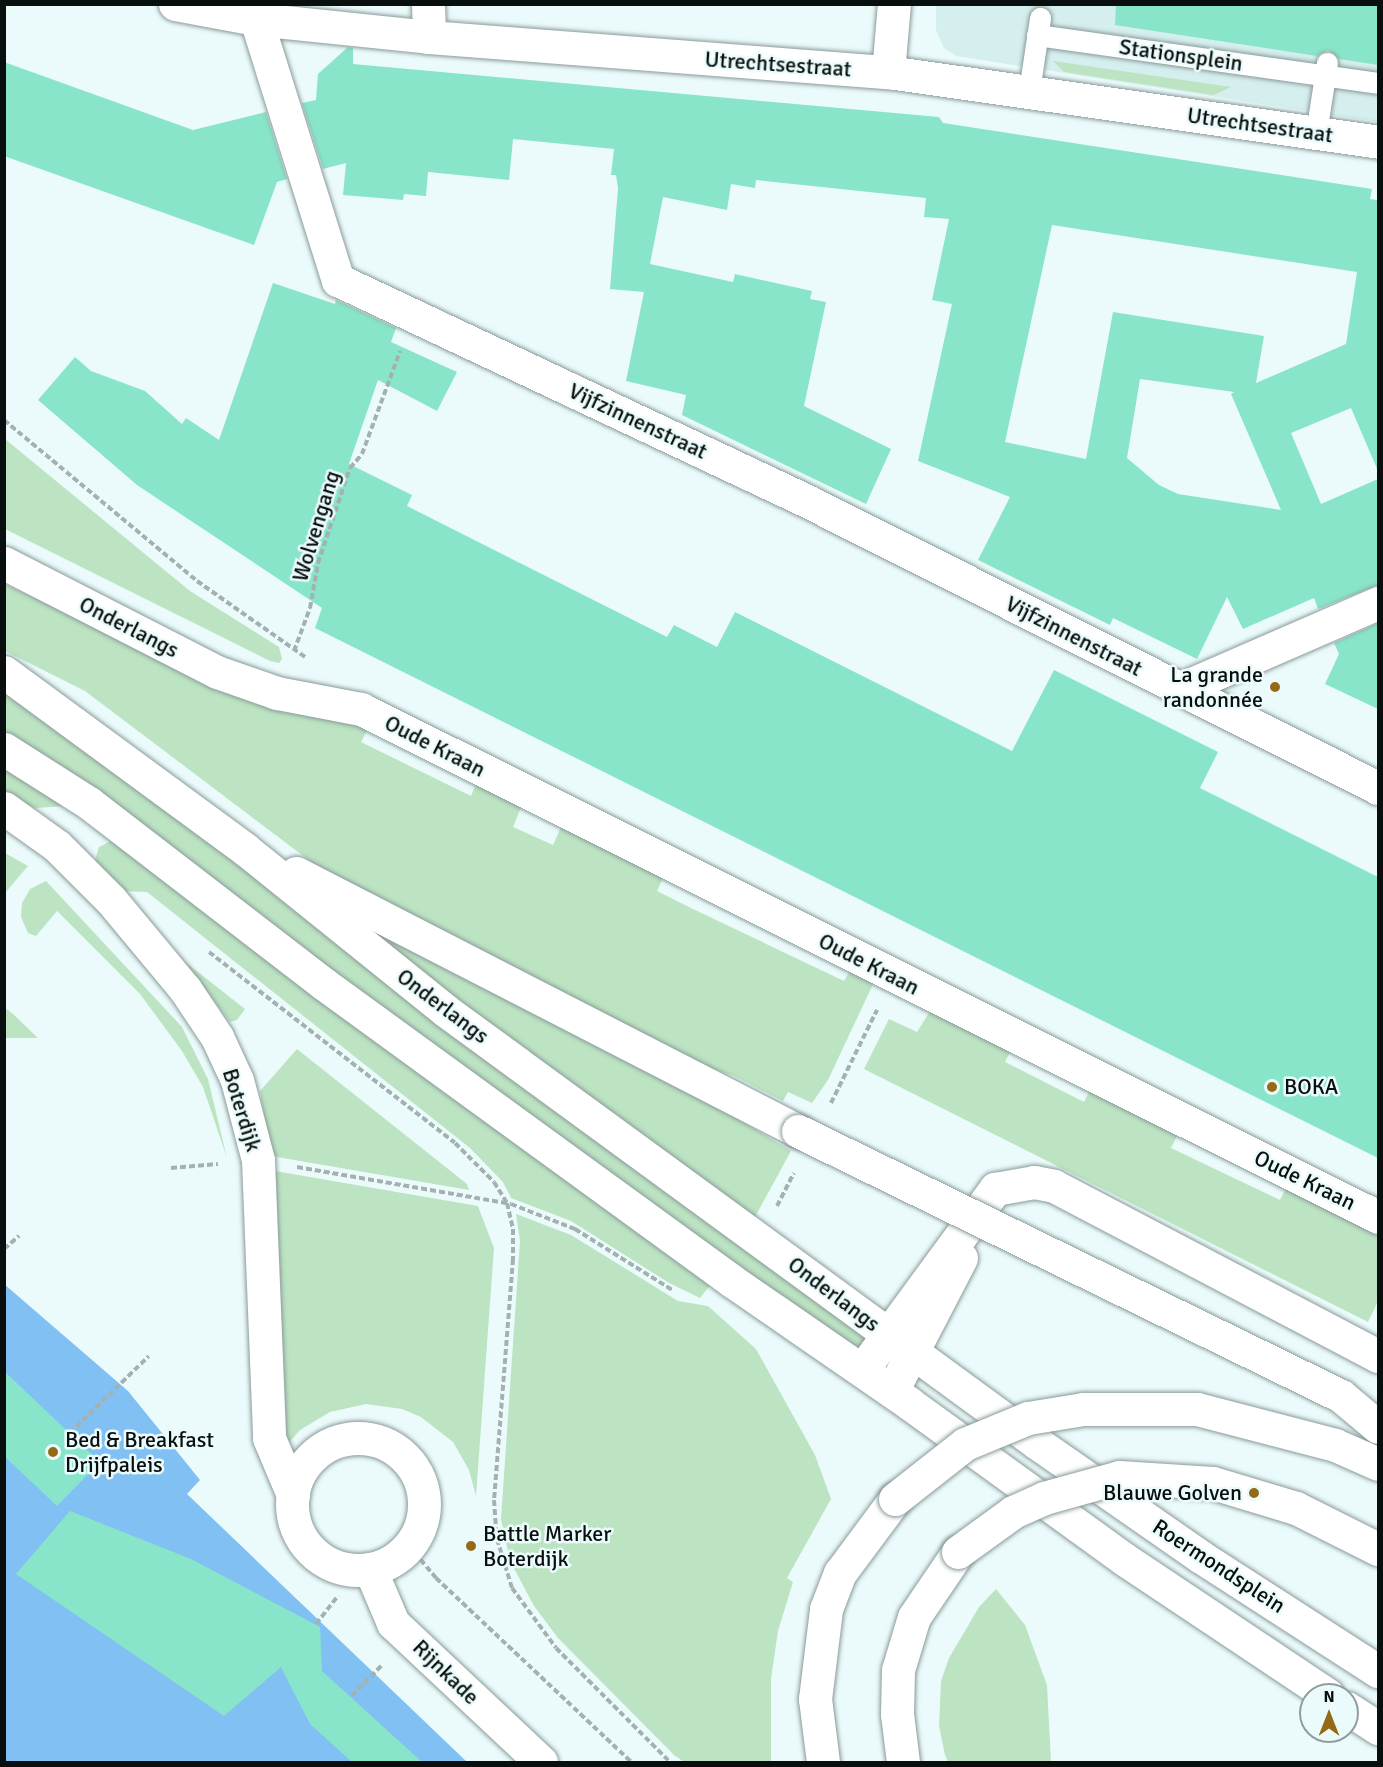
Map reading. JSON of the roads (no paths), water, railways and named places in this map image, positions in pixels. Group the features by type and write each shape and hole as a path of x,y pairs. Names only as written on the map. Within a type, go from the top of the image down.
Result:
{"street":[{"name":"Utrechtsestraat","path":"175,4 256,19 429,37 888,72 1378,142"},
{"path":"428,4 429,37"},
{"path":"888,72 894,4"},
{"name":"Vijfzinnenstraat","path":"256,19 338,280 413,313 807,501 1378,788"},
{"name":"Onderlangs","path":"4,563 217,672 277,693 362,709"},
{"path":"1180,689 1378,603"},
{"name":"Onderlangs","path":"4,672 246,850 446,1011 887,1332"},
{"name":"Oude Kraan","path":"362,709 1378,1217"},
{"name":"Onderlangs","path":"4,749 89,803 343,999 732,1281 862,1370"},
{"name":"Boterdijk","path":"4,808 57,846 111,900 185,989 217,1037 237,1080 258,1160 269,1438 292,1495"},
{"path":"246,850 318,883 798,1131 1341,1396 1378,1427"},
{"path":"862,1370 887,1332 995,1189 1028,1183 1054,1186 1378,1356"},
{"path":"892,1391 915,1354 995,1189"},
{"name":"Roermondsplein","path":"887,1332 1191,1550 1378,1671"},
{"name":"Roermondsplein","path":"862,1370 1124,1560 1310,1683"},
{"path":"822,1762 815,1699 819,1641 826,1609 842,1570 895,1498 965,1444 1028,1418 1083,1409 1197,1409 1335,1445 1378,1464"},
{"path":"348,1438 371,1438 393,1446 410,1462 421,1481 425,1504 421,1526 409,1546 392,1561 370,1569 350,1570 330,1564 313,1551 293,1515 292,1495 298,1475 327,1445 348,1438"},
{"path":"903,1762 897,1714 898,1670 919,1609 958,1552 1013,1512 1044,1498 1119,1477 1213,1483 1296,1508 1378,1550"},
{"name":"Rijnkade","path":"370,1569 393,1623 541,1762"},
{"path":"1359,1715 1378,1728"}],"lane":[{"name":"Stationsplein","path":"1029,91 1038,26 1326,68 1378,83"},
{"path":"1316,133 1326,68"}],"water":[{"path":"4,1284 128,1391 200,1480 187,1494 467,1762 5,1762"}],"place":[{"name":"La grande randonnée","path":"1275,687"},
{"name":"BOKA","path":"1272,1087"},
{"name":"Bed & Breakfast Drijfpaleis","path":"53,1452"},
{"name":"Blauwe Golven","path":"1254,1493"},
{"name":"Battle Marker Boterdijk","path":"471,1546"}]}
